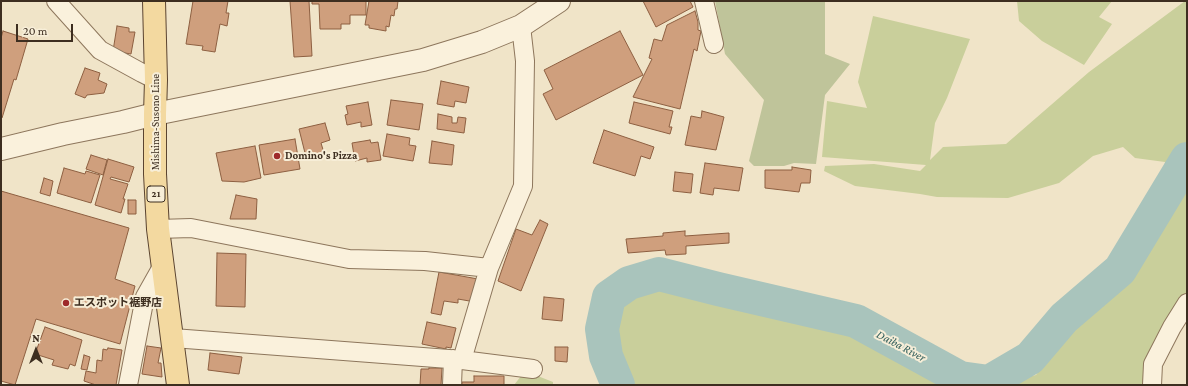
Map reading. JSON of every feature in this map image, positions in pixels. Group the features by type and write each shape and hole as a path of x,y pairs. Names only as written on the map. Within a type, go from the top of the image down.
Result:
{"main road":[{"name":"Mishima-Susono Line","path":"154,1 156,80 154,114 155,174 158,230 178,385"}],"street":[{"path":"56,1 100,50 156,80"},
{"path":"1,149 154,114 423,60 482,42 521,26 559,1"},
{"path":"704,1 714,44"},
{"path":"452,385 457,360 489,268 523,186 525,61 521,26"},
{"path":"158,230 191,228 349,259 425,261 489,268"},
{"path":"128,385 145,297 163,265"},
{"path":"1152,385 1153,364 1172,327 1187,303"},
{"path":"172,338 457,360 533,369"}],"green space":[{"path":"715,1 825,1 825,54 850,64 825,95 816,164 794,163 784,166 754,166 749,161 764,100 725,54"},
{"path":"1017,1 1112,1 1099,17 1112,24 1084,65 1042,41 1019,21"},
{"path":"1187,1 1187,296 1157,358 1141,385 994,385 1036,375 1128,244 1163,182 1165,162 1135,158 1123,147 1093,156 1059,183 1008,198 937,197 855,186 824,171 825,166 874,164 920,171 926,165 822,157 827,101 867,108 858,82 873,16 970,39 947,98 935,123 930,160 943,147 1006,144 1089,72"},
{"path":"660,282 805,319 878,346 962,385 622,385 613,358 613,315 629,297"},
{"path":"525,371 553,382 553,385 514,385"}],"building":[{"path":"193,1 228,1 226,13 229,13 227,26 220,24 215,52 202,50 203,46 186,44"},
{"path":"290,1 309,1 312,56 294,57"},
{"path":"312,1 366,1 366,15 350,15 350,24 341,24 341,29 320,29 319,4 312,4"},
{"path":"369,1 398,1 397,9 395,9 394,16 391,15 389,27 386,26 386,31 369,28 369,25 365,25"},
{"path":"643,1 690,1 693,7 656,27"},
{"path":"695,11 698,22 698,30 701,31 697,51 694,49 680,109 633,97 652,59 649,58 654,39 662,41 667,25"},
{"path":"117,26 129,28 129,32 135,32 131,54 113,51"},
{"path":"3,31 28,39 16,80 14,79 1,118 1,38"},
{"path":"620,31 643,75 556,120 543,94 553,89 544,70"},
{"path":"85,68 100,73 98,80 107,84 104,93 87,95 85,98 75,94"},
{"path":"441,81 469,87 466,103 455,101 454,107 437,104"},
{"path":"391,100 423,104 419,130 387,125"},
{"path":"368,102 372,125 361,127 361,122 347,125 345,115 348,114 346,106"},
{"path":"634,102 673,111 669,127 672,127 670,134 629,123"},
{"path":"702,111 724,117 716,150 685,145 691,116 701,118"},
{"path":"438,114 452,117 452,123 457,123 458,117 466,118 464,133 437,129"},
{"path":"325,123 330,140 321,143 324,153 306,157 299,129"},
{"path":"604,130 654,147 650,159 641,156 635,176 593,163"},
{"path":"387,134 410,138 409,145 416,146 413,161 383,156"},
{"path":"295,139 300,169 264,175 259,145"},
{"path":"370,140 371,143 378,142 381,160 367,162 367,158 355,161 352,143"},
{"path":"432,141 454,145 452,165 429,163"},
{"path":"255,146 261,178 244,182 222,181 216,153"},
{"path":"91,155 107,160 103,175 86,169"},
{"path":"108,159 134,167 129,182 111,177 110,179 128,184 123,199 125,199 121,213 95,205"},
{"path":"705,163 743,168 739,191 714,188 713,195 700,193"},
{"path":"792,167 811,170 810,183 801,183 799,192 765,188 765,170 792,170"},
{"path":"64,168 85,174 86,171 100,175 91,203 57,193"},
{"path":"675,172 693,174 691,193 673,191"},
{"path":"44,178 53,181 50,196 40,193"},
{"name":"エスポット裾野店","path":"1,191 129,228 115,279 135,286 120,344 36,319 15,385 1,381"},
{"path":"236,195 257,199 256,219 230,219"},
{"path":"128,200 136,200 136,214 128,214"},
{"path":"540,220 548,224 521,291 498,281 516,229 532,235"},
{"path":"685,231 685,236 729,233 729,243 686,246 686,254 666,255 665,250 628,253 626,239 663,236 663,233"},
{"path":"217,253 246,254 245,307 216,306"},
{"path":"439,272 478,279 475,302 458,299 458,303 444,301 441,315 431,313"},
{"path":"544,297 564,299 562,321 542,319"},
{"path":"427,322 456,328 451,348 446,347 446,349 422,344"},
{"path":"45,327 82,340 75,366 70,364 68,369 52,365 54,360 35,354"},
{"path":"147,346 161,348 158,363 161,363 162,377 142,374"},
{"path":"555,347 568,347 567,362 555,361"},
{"path":"108,348 122,350 116,385 96,385 84,381 86,371 96,373 97,360 102,361 103,349 107,350"},
{"path":"210,353 242,357 239,374 208,370"},
{"path":"84,355 90,357 87,370 81,369"},
{"path":"442,368 441,385 420,385 421,369"},
{"path":"474,376 504,376 504,385 462,385 462,382 474,382"}],"waterway":[{"name":"Daiba River","path":"618,385 606,356 602,329 609,297 629,283 659,274 856,321 960,378 989,382 1030,358 1064,318 1120,270 1187,159"}],"place":[{"name":"Domino's Pizza","path":"277,156"},
{"name":"エスポット裾野店","path":"66,303"}]}
